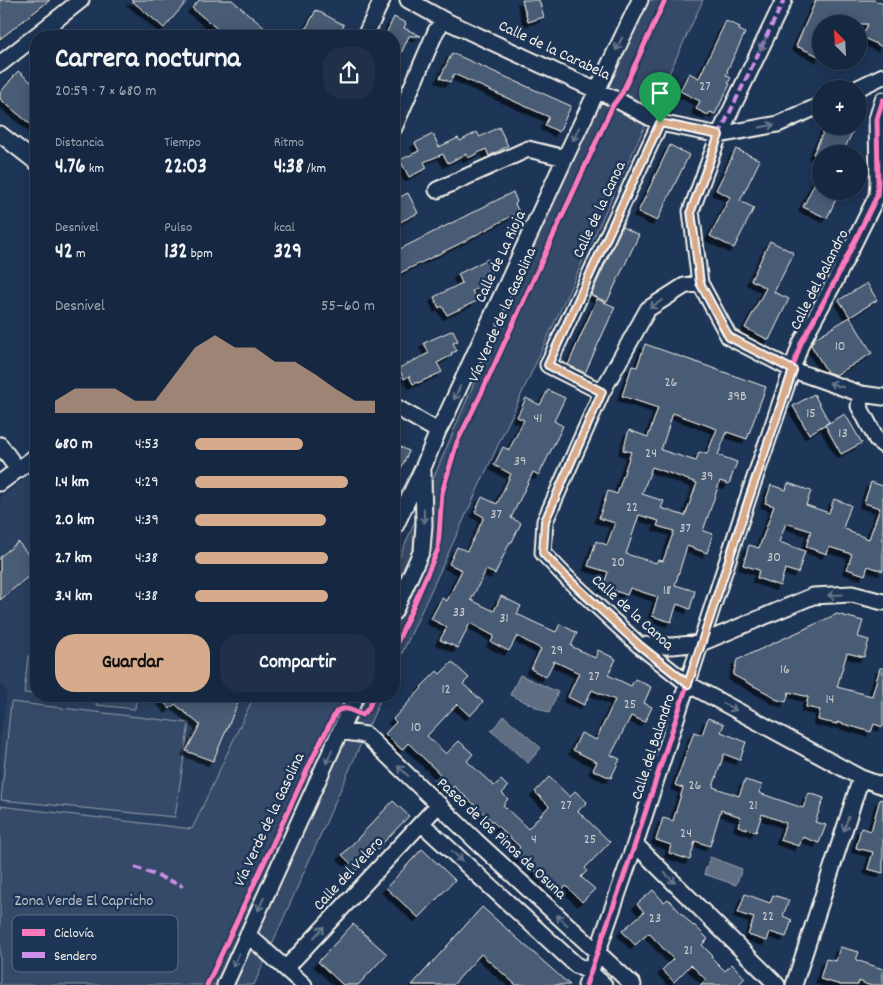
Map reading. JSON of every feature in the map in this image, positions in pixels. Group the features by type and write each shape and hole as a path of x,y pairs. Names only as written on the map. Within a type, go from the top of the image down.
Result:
{"street":[{"path":"43,30 81,0"},
{"path":"368,30 382,0"},
{"name":"Calle de la Carabela","path":"408,0 444,20 627,104 660,123 719,135 778,124 812,108"},
{"name":"Calle de La Rioja","path":"400,516 640,0"},
{"path":"784,0 719,135 691,211 700,283 729,337 793,370 861,394 883,397"},
{"path":"400,114 436,31 444,20"},
{"path":"0,64 30,40"},
{"path":"867,84 883,76"},
{"name":"Calle del Balandro","path":"588,979 635,844 801,343 880,197 877,119 883,100"},
{"name":"Calle de la Canoa","path":"602,392 548,365 660,123"},
{"path":"0,134 30,157"},
{"path":"437,190 528,149 565,158"},
{"name":"Calle de la Canoa","path":"700,283 684,286 648,309 602,392 545,521 543,553 639,645 688,684 862,778 883,786"},
{"path":"861,394 859,406 877,440 883,445"},
{"path":"400,409 438,431"},
{"path":"0,444 18,470"},
{"path":"0,483 30,461"},
{"path":"400,599 422,550 424,525 423,468"},
{"path":"639,645 672,646 701,643 813,596 852,594 883,602"},
{"path":"225,985 353,702"},
{"name":"Paseo de los Pinos de Osuna","path":"340,731 366,735 476,841 633,985"},
{"path":"794,985 862,778"},
{"name":"Calle del Velero","path":"286,968 439,804"},
{"path":"421,823 576,965 588,979 604,985"},
{"path":"635,844 777,985"},
{"path":"248,935 304,985"}],"shaded area":[{"path":"30,474 30,702 251,702 192,829 0,806 0,739 7,692 0,684 0,498"},
{"path":"520,675 558,692 549,713 510,695"},
{"path":"504,716 541,748 528,763 491,731"},
{"path":"710,857 742,869 736,885 704,874"}],"green space":[{"path":"638,0 703,0 400,658 400,556"},
{"path":"28,656 30,656 30,694 24,693"},
{"path":"11,702 189,723 175,817 1,800"},
{"path":"96,702 136,702 135,709 96,705"},
{"name":"Zona Verde El Capricho","path":"251,702 379,702 254,985 0,985 0,806 192,829"}],"building":[{"path":"0,0 50,0 0,39"},
{"path":"131,0 188,0 164,28"},
{"path":"199,0 232,0 267,30 219,30 192,8"},
{"path":"522,0 539,0 544,17 528,22"},
{"path":"816,0 874,0 883,4 883,47 868,40 868,15 812,15 812,53 796,46"},
{"path":"316,10 344,25 341,30 305,30"},
{"path":"394,17 406,23 404,28 421,36 409,36 400,56 400,30 388,30"},
{"path":"726,21 740,27 739,30 745,33 727,71 726,75 731,78 728,83 730,84 715,114 710,112 708,115 696,109 700,101 680,91 689,73 699,78"},
{"path":"452,53 571,106 559,132 545,125 549,117 454,74 450,82 440,78"},
{"path":"18,71 30,81 30,124 0,99 0,93"},
{"path":"499,127 508,146 489,156 486,149 468,158 466,154 448,163 443,154 424,162 427,168 409,177 400,160 419,151 415,143 433,134 439,147 458,138 460,141 477,132 480,137"},
{"path":"822,135 851,135 846,145 817,145"},
{"path":"670,145 689,155 657,221 638,212"},
{"path":"736,149 760,160 740,201 754,208 734,248 710,236 730,197 716,190"},
{"path":"812,188 812,200 836,200 827,218 803,207"},
{"path":"513,192 517,202 515,204 519,212 400,273 400,249"},
{"path":"408,193 418,213 400,222 400,197"},
{"path":"622,227 639,235 607,302 591,295"},
{"path":"770,241 794,253 774,292 789,299 769,340 745,328 766,288 751,280"},
{"path":"488,259 494,270 490,272 494,281 472,291 477,301 447,315 442,306 439,308 434,297 462,283 458,274"},
{"path":"867,283 877,300 850,317 839,300"},
{"path":"597,299 615,307 585,373 568,365"},
{"path":"850,317 872,353 836,375 827,372 811,345 815,338"},
{"path":"453,330 458,341 453,343 457,351 437,363 442,372 413,384 409,376 404,379 400,368 429,353 424,343"},
{"path":"645,344 766,387 747,439 727,432 718,455 737,462 729,484 720,481 703,531 713,534 707,553 687,546 675,585 695,591 690,609 677,604 671,622 652,616 658,597 630,588 627,595 603,587 608,572 588,566 596,541 607,545 615,523 599,518 608,491 617,494 631,452 623,450 629,430 648,437 658,408 622,396 632,366 637,367","holes":["673,413 717,429 707,454 699,452 696,461 661,450","652,467 697,483 685,516 661,508 664,501 642,494","639,515 659,521 657,526 674,531 663,561 658,560 656,563 626,554"]},
{"path":"548,390 565,398 554,421 563,426 539,475 533,472 511,518 521,523 512,542 510,542 495,574 486,570 471,600 494,611 501,596 521,606 517,614 538,624 556,632 560,624 577,633 571,646 595,658 598,650 616,659 608,675 631,686 635,679 651,687 644,703 652,707 645,722 631,716 611,755 620,759 611,778 593,770 597,762 573,750 581,733 596,740 615,700 592,690 584,705 568,697 579,673 554,661 546,677 531,669 541,649 517,636 509,651 491,642 494,636 470,623 458,648 440,640 447,627 431,619 442,598 447,601 462,570 449,564 457,547 467,551 475,536 484,517 475,512 482,497 497,504 511,474 494,465 503,447 509,450 524,420 517,417 526,398 540,405"},
{"path":"814,394 829,422 809,434 793,406"},
{"path":"845,414 862,443 841,454 825,425"},
{"path":"400,447 409,451 400,471"},
{"path":"871,482 883,486 883,571 868,566 865,575 847,569 852,554 829,547 827,554 806,547 811,531 786,523 779,542 805,551 798,573 785,569 780,586 757,578 759,570 743,565 749,545 759,548 774,506 765,503 771,485 786,490 788,483 811,491 806,505 829,513 834,499 851,505 843,528 869,539 880,508 864,503"},
{"path":"18,542 30,557 30,575 0,600 0,557"},
{"path":"837,614 863,621 858,637 869,640 864,657 847,653 837,687 872,696 880,668 883,668 883,727 874,724 871,732 837,722 837,724 818,720 820,710 806,707 808,697 789,692 786,702 775,699 733,675 737,660"},
{"path":"452,662 469,678 463,684 483,702 470,716 457,704 427,736 446,754 459,741 473,754 467,761 494,786 501,780 508,787 502,793 508,799 503,805 528,829 549,806 535,792 549,777 570,797 575,791 587,802 578,811 610,842 585,868 587,871 581,877 595,889 582,902 566,886 559,893 528,865 515,853 520,847 454,786 448,793 434,780 440,774 408,743 402,750 385,734 396,722 393,719 421,687 437,671 440,674"},
{"path":"164,702 238,702 213,761 186,751 200,725 175,704 170,709"},
{"path":"708,718 724,724 721,732 746,742 740,760 724,754 713,787 739,796 745,780 762,785 759,793 803,808 809,793 824,798 815,822 826,825 819,843 803,837 799,846 780,840 786,823 762,814 756,832 738,826 741,817 721,810 710,846 695,841 690,860 669,853 671,845 656,840 663,818 673,821 683,788 675,785 694,732 702,735"},
{"path":"880,799 883,800 883,873 868,869 873,852 856,848 861,828 871,831"},
{"path":"393,801 409,816 357,870 342,855"},
{"path":"422,849 455,880 419,918 386,888"},
{"path":"653,890 664,902 668,899 708,939 702,945 725,971 732,964 745,978 738,985 700,985 706,980 691,965 674,982 662,970 673,959 649,933 635,945 622,931 644,912 637,904"},
{"path":"745,894 770,903 773,895 789,900 783,916 792,920 786,937 770,932 767,941 748,935 754,918 738,913"},
{"path":"482,907 570,985 516,985 481,954 453,985 412,985"},
{"path":"353,924 387,954 358,985 343,985 318,962"},
{"path":"840,947 859,952 856,960 883,969 883,985 868,985 859,981 858,985 841,985 820,979 826,959 836,961"}],"marked path":[{"path":"719,135 784,0"},
{"path":"135,867 183,886"}],"cycle path":[{"name":"Vía Verde de la Gasolina","path":"400,636 438,549 442,493 457,442 481,394 613,105 622,93 665,0"},
{"path":"586,985 635,844 749,495 801,343 835,281 877,196 877,119 883,100"},
{"name":"Vía Verde de la Gasolina","path":"207,985 336,712 345,709 362,715 371,702"}],"route":[{"path":"660,123 719,135 691,211 700,283 729,337 793,370 688,684 639,645 543,553 545,521 602,392 548,365 660,123"}]}
